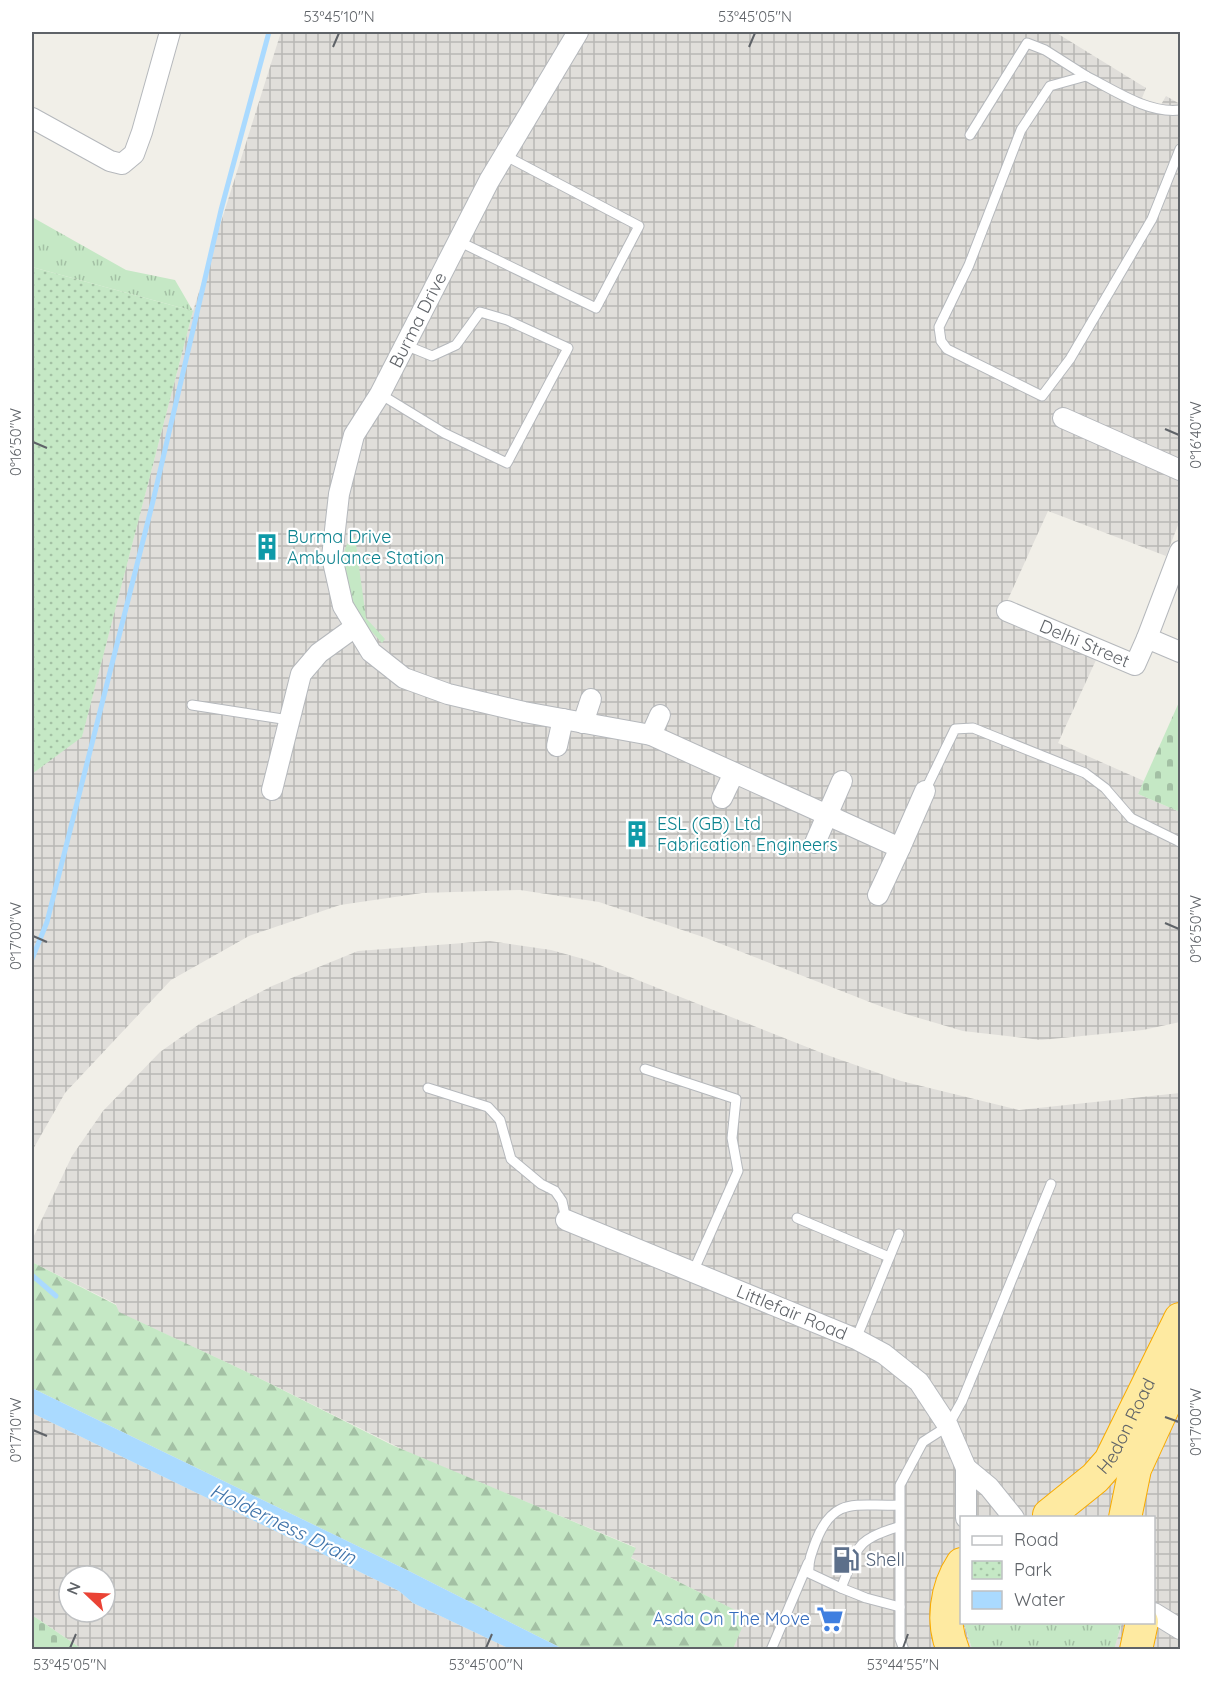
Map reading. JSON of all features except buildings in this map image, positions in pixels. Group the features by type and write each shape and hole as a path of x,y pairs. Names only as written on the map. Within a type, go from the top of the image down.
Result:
{"highway":[{"name":"Hedon Road","path":"1048,1516 1110,1461 1180,1319"},
{"name":"Hedon Road","path":"1125,1516 1135,1469 1180,1371"},
{"path":"953,1650 946,1611 948,1594 960,1568"},
{"path":"1136,1650 1142,1624"}],"street":[{"path":"32,118 110,161 122,164 134,154 170,32"},
{"name":"Burma Drive","path":"578,32 504,155 380,394 354,435 339,494 332,557 343,606 371,652 404,678 448,694 524,712 651,735 900,848"},
{"path":"1063,418 1180,470"},
{"path":"1147,638 1180,551"},
{"name":"Delhi Street","path":"1007,611 1135,665 1147,638 1180,652"},
{"path":"272,790 301,674 318,653 355,627"},
{"path":"584,723 591,699"},
{"path":"651,735 660,715"},
{"path":"557,746 563,719"},
{"path":"722,798 734,773"},
{"path":"815,843 842,781"},
{"path":"878,895 925,791"},
{"name":"Littlefair Road","path":"566,1220 856,1339 884,1354 919,1382 948,1426 966,1468 966,1516"},
{"name":"Littlefair Road","path":"966,1468 989,1487 1012,1516"},
{"path":"1155,1614 1180,1629"}],"lane":[{"path":"970,135 1027,43 1045,50 1086,76 1145,105 1172,111 1180,110"},
{"path":"1086,76 1050,86 1022,130 969,265 939,327 941,341 947,349 1042,396 1070,359 1152,219 1180,149"},
{"path":"459,240 596,308 639,226 504,155"},
{"path":"380,394 444,433 507,463 568,348 507,320 480,312 456,345 432,356 405,345"},
{"path":"192,705 289,720"},
{"path":"925,791 955,729 972,728 1085,773 1105,788 1131,818 1180,842"},
{"path":"645,1068 736,1099 732,1138 738,1171 693,1272"},
{"path":"428,1088 488,1107 500,1120 511,1159 540,1184 555,1191 561,1201 566,1220"},
{"path":"903,1649 900,1639 898,1505 900,1485 923,1442 948,1426 962,1401 1051,1184"},
{"path":"797,1218 890,1257"},
{"path":"856,1339 899,1234"},
{"path":"771,1650 825,1520 835,1510 850,1506 898,1505"},
{"path":"841,1588 861,1542 877,1533 898,1527"},
{"path":"808,1563 809,1573 841,1588 866,1599 900,1606"}],"shaded area":[{"path":"281,32 1055,32 1146,88 1142,98 1159,108 1166,96 1180,104 1180,520 1166,556 1048,511 1000,617 1096,660 1058,743 1144,781 1138,794 1180,812 1180,1022 1143,1030 1041,1040 963,1031 885,1008 706,938 599,902 520,890 422,893 340,905 249,936 171,980 65,1093 32,1151 32,774 82,736 193,311"},
{"path":"490,941 551,950 587,960 827,1055 901,1081 1019,1110 1180,1093 1180,1649 1114,1649 1122,1624 1155,1624 1155,1516 960,1516 960,1624 964,1624 972,1649 733,1649 746,1616 630,1557 635,1547 414,1455 245,1371 118,1312 116,1304 32,1262 32,1240 72,1156 103,1111 160,1052 201,1023 272,986 358,951"},
{"path":"32,1413 399,1591 413,1603 510,1649 82,1649 32,1615"}],"green space":[{"path":"32,217 126,270 175,280 193,311 32,267"},
{"path":"32,267 193,311 82,737 32,774"},
{"path":"355,537 366,618 385,639 382,643 361,618 348,587 344,552 348,543"},
{"path":"1180,700 1180,812 1138,794"},
{"path":"32,1262 116,1305 119,1312 245,1371 392,1445 636,1548 631,1558 747,1616 733,1649 563,1649 409,1571 32,1388"},
{"path":"32,1615 82,1649 32,1649"},
{"path":"964,1624 1121,1624 1114,1650 972,1649"}],"water":[{"name":"Holderness Drain","path":"32,1388 409,1571 563,1649 510,1649 413,1603 399,1591 32,1413"}],"waterway":[{"path":"32,959 47,922 153,501 221,210 269,32"},
{"path":"33,1276 56,1296"}],"place":[{"name":"Burma Drive Ambulance Station","path":"267,547"},
{"name":"ESL (GB) Ltd Fabrication Engineers","path":"637,834"},
{"name":"Shell","path":"846,1560"},
{"name":"Asda On The Move","path":"830,1619"}]}
